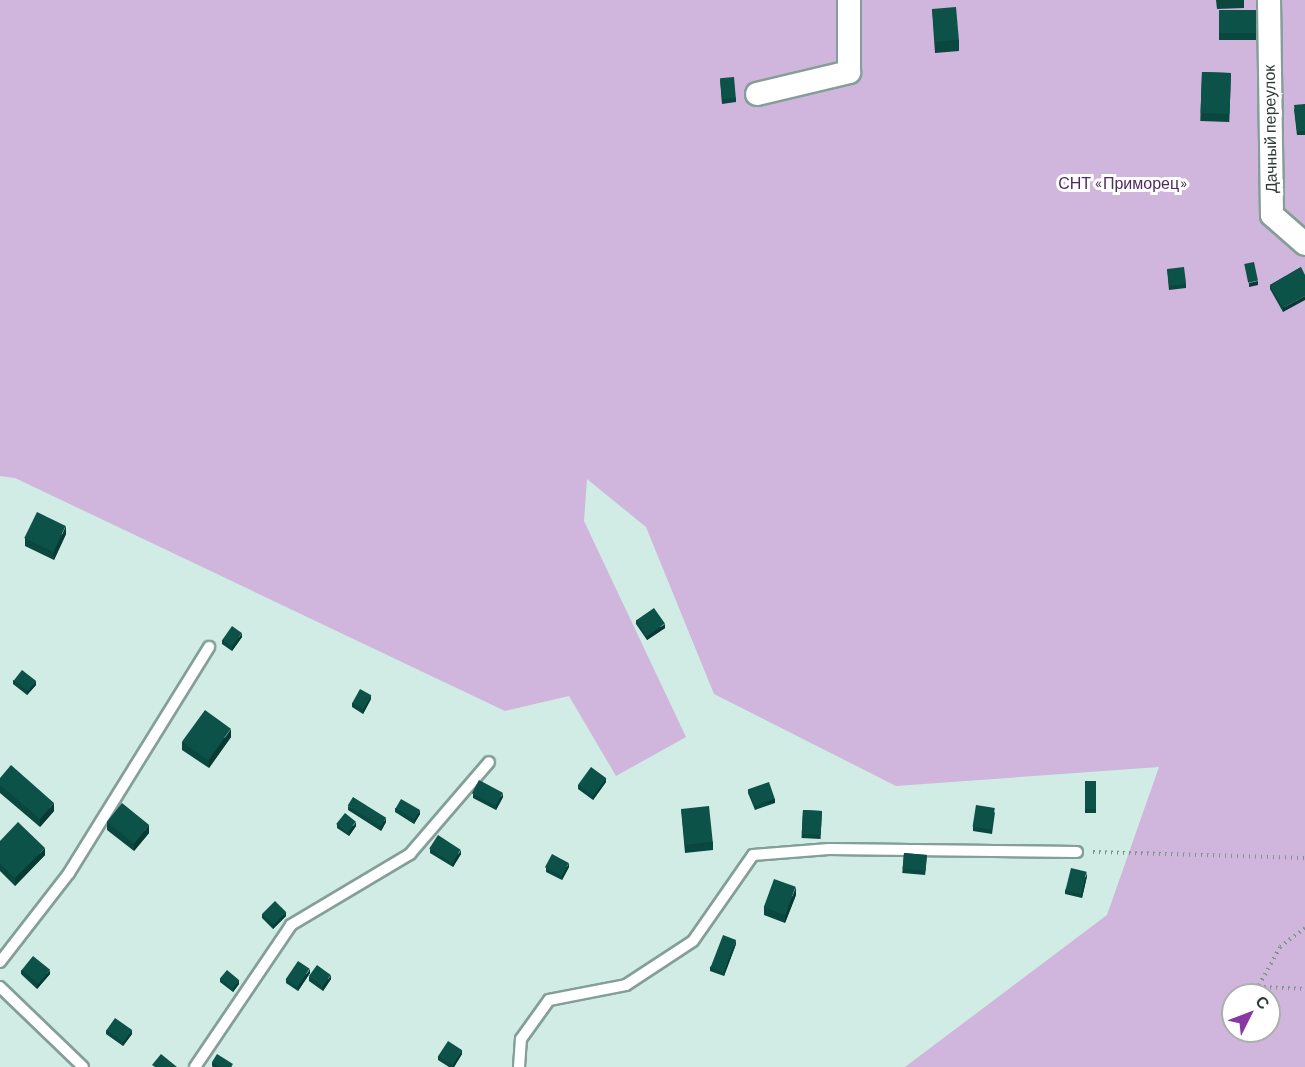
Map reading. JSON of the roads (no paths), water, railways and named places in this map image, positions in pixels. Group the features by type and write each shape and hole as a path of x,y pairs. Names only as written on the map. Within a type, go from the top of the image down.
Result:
{"street":[{"path":"757,94 849,72 849,0"},
{"name":"Дачный переулок","path":"1269,0 1272,215 1305,244"}],"lane":[{"path":"0,962 69,873 209,648"},
{"path":"195,1067 291,925 410,854 489,762"},
{"path":"519,1067 521,1039 549,1000 626,985 693,941 753,855 829,849 1077,852"},
{"path":"0,987 83,1067"}],"park label":[{"name":"СНТ «Приморец»","path":"1123,183"}]}
